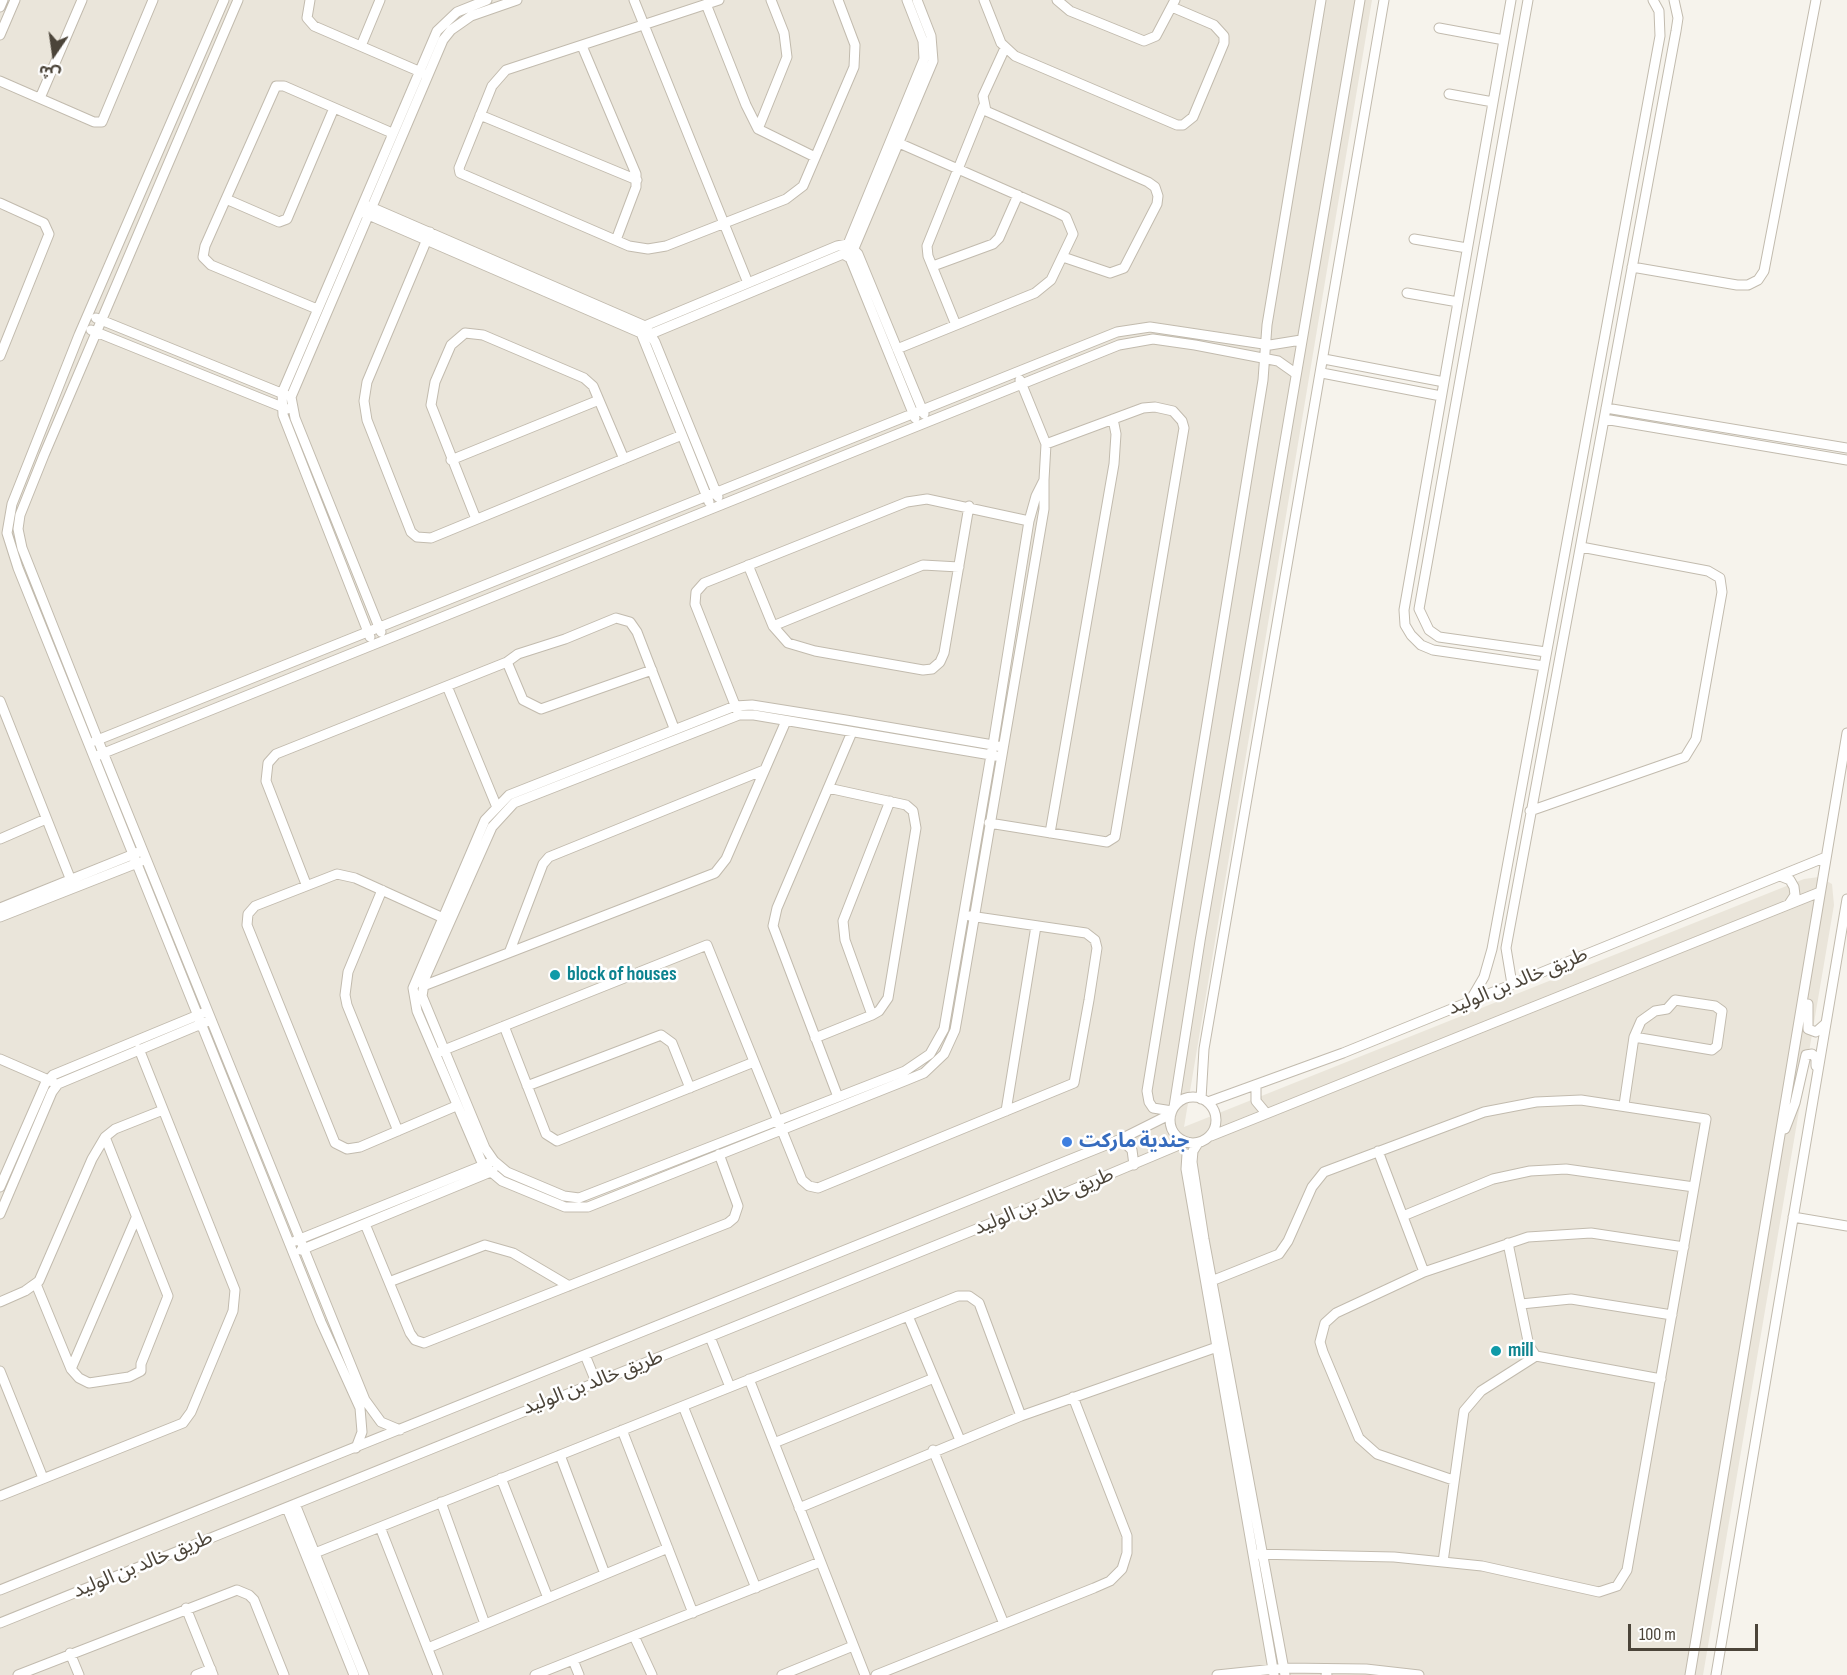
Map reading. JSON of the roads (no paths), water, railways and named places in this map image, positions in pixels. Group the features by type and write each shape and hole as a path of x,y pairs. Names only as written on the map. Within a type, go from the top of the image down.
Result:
{"street":[{"path":"0,8 3,0"},
{"path":"0,35 15,0"},
{"path":"40,99 82,0"},
{"path":"0,81 94,122 102,122 153,0"},
{"path":"224,0 83,327 3,522 3,534 291,1248 360,1408 362,1432 356,1448"},
{"path":"238,0 44,455 20,515 18,529 22,548 103,753 368,1406 381,1422 400,1430"},
{"path":"310,0 306,13 310,23 423,73"},
{"path":"360,46 380,0"},
{"path":"373,645 281,407 423,73 437,31 457,12 488,0"},
{"path":"384,640 287,395 317,309 365,209 392,133 423,73 443,40 460,22 517,0"},
{"path":"634,0 748,283"},
{"path":"719,0 506,70 492,86 459,168 460,173 638,248 657,248 795,194 802,186 854,67 856,56 852,35 838,0"},
{"path":"758,129 787,57 784,33 771,0"},
{"path":"896,141 924,59 923,41 907,0"},
{"path":"917,0 931,36 933,61 847,256 923,424"},
{"path":"984,0 1005,48 1014,56 1171,124 1183,125 1193,117 1224,44 1224,36 1214,25 1174,4 1156,36 1144,41 1070,11 1057,0"},
{"path":"1321,0 1267,325 1266,357 1147,1091 1153,1108 1172,1110 1186,1098 1204,1101 1216,1115 1215,1130 1211,1136 1191,1142 1174,1134 1170,1121 1172,1110 1194,975 1295,373 1360,0"},
{"path":"1204,1101 1204,1048 1322,373 1384,0"},
{"path":"1511,0 1404,610 1406,625 1411,635 1421,645 1433,650 1544,666"},
{"path":"1528,0 1419,596 1422,620 1429,630 1439,637 1546,652"},
{"path":"1470,1001 1484,977 1500,906 1660,36 1659,11 1653,0"},
{"path":"1512,984 1506,948 1676,31 1678,18 1674,0"},
{"path":"1632,267 1737,285 1748,285 1758,280 1764,271 1816,0"},
{"path":"706,4 746,105 758,129 815,157"},
{"path":"218,14 230,19"},
{"path":"1439,27 1504,40"},
{"path":"582,45 637,180 615,240"},
{"path":"956,326 928,256 929,237 983,107 983,96 1005,48"},
{"path":"317,309 206,262 203,251 276,86 284,86 392,133"},
{"path":"1449,94 1494,102"},
{"path":"983,107 990,115 1148,182 1155,188 1156,204 1124,268 1110,273 1063,257"},
{"path":"226,199 279,222 287,219 334,108"},
{"path":"480,116 637,180"},
{"path":"896,141 1066,218 1073,234 1051,280 1035,293 897,349"},
{"path":"933,266 993,244 999,238 1018,195"},
{"path":"0,203 44,223 49,234 0,356"},
{"path":"365,209 644,332 716,506"},
{"path":"124,233 137,238"},
{"path":"428,236 367,382 365,411 411,532 424,539 624,459 684,429"},
{"path":"1414,239 1467,248"},
{"path":"644,332 748,283 837,246 851,246"},
{"path":"851,246 897,349 918,412"},
{"path":"644,332 847,256"},
{"path":"1462,279 1476,281"},
{"path":"1407,293 1458,302"},
{"path":"88,315 287,395"},
{"path":"83,327 292,411"},
{"path":"88,744 1128,330 1159,327 1266,345 1280,345 1301,340"},
{"path":"476,519 434,417 432,394 451,345 456,337 465,333 474,332 483,335 584,378 593,386 624,459"},
{"path":"1195,345 1197,333"},
{"path":"94,757 1130,342 1153,339 1266,357 1278,361 1295,373"},
{"path":"1324,359 1444,382"},
{"path":"997,751 852,732 737,710 526,796 503,812 472,860 441,917 413,988 417,1011 485,1148 497,1165 564,1196 579,1198 738,1142 838,1097 916,1066 939,1041 944,1029 963,915 997,751 1044,509 1046,444 1017,373"},
{"path":"1322,373 1441,396"},
{"path":"451,460 599,400"},
{"path":"989,823 1107,842 1115,837 1184,435 1182,421 1173,411 1143,408 1046,444"},
{"path":"1606,408 1847,448"},
{"path":"1050,833 1114,464 1116,441 1113,419"},
{"path":"1604,419 1847,460"},
{"path":"33,451 44,455"},
{"path":"773,470 778,482"},
{"path":"779,1125 924,1073 948,1047 954,1030 989,823 1029,521 1036,496 1044,480"},
{"path":"1423,497 1437,499"},
{"path":"737,710 695,598 696,592 704,583 907,502 927,499 969,506 1029,521"},
{"path":"748,565 773,626 788,643 800,649 923,670 932,669 940,662 944,653 969,506"},
{"path":"3,522 20,515"},
{"path":"3,534 18,529"},
{"path":"1530,811 1685,757 1696,739 1722,592 1720,578 1708,571 1581,547"},
{"path":"773,626 916,567 927,564 959,567"},
{"path":"532,567 537,579"},
{"path":"306,884 266,782 266,769 271,758 276,754 507,662 518,654 621,618 633,626 674,728"},
{"path":"507,662 523,700 541,709 652,670"},
{"path":"447,686 496,806"},
{"path":"0,701 72,884"},
{"path":"738,1142 719,1154 580,1208 565,1207 502,1181 486,1169 456,1106 425,1009 423,986 472,860 485,820 496,806 523,787 674,728 752,705 997,751"},
{"path":"423,986 715,873 723,866 786,721"},
{"path":"136,725 140,738"},
{"path":"838,1097 777,940 774,919 852,732"},
{"path":"1690,1675 1847,733"},
{"path":"509,953 543,864 549,857 765,770"},
{"path":"815,1038 872,1015 879,1011 888,998 916,828 913,811 906,805 828,788"},
{"path":"872,1015 845,940 843,921 890,801"},
{"path":"0,839 46,819"},
{"path":"0,917 72,884 145,855"},
{"name":"طريق خالد بن الوليد","path":"1204,1101 1256,1086 1826,857"},
{"path":"441,917 355,878 337,874 306,884 255,906 248,914 247,925 331,1138 341,1147 354,1149 456,1106"},
{"path":"1780,876 1790,880 1794,887 1795,895 1789,904"},
{"path":"0,908 72,884"},
{"path":"382,890 348,972 345,995 398,1131"},
{"name":"طريق خالد بن الوليد","path":"1211,1136 1820,892"},
{"path":"1716,1675 1847,899"},
{"path":"1500,906 1513,909"},
{"path":"438,1052 707,945 802,1180 809,1186 818,1188 1074,1083 1088,1011 1097,948 1095,940 1086,933 963,915"},
{"path":"1006,1112 1036,926"},
{"path":"1808,975 1808,1029 1816,1032 1823,1028 1827,1019"},
{"path":"1624,1105 1634,1037 1641,1021 1655,1011 1667,1009 1675,1000 1715,1006 1722,1011 1717,1046 1712,1050 1634,1037"},
{"path":"0,1187 48,1080 65,1068 210,1016"},
{"path":"0,1214 52,1092 58,1084 199,1020"},
{"path":"504,1026 546,1134 557,1141 754,1062"},
{"path":"527,1086 660,1035 672,1043 690,1088"},
{"path":"0,1496 183,1423 191,1412 233,1311 235,1290 139,1049"},
{"path":"1781,1139 1795,1103 1806,1055 1809,1054 1816,1058 1812,1107"},
{"path":"0,1059 58,1084"},
{"path":"1256,1086 1256,1101 1266,1113"},
{"path":"1214,1280 1280,1254 1319,1176 1459,1120 1510,1106 1581,1100 1706,1119 1627,1570 1617,1586 1599,1592 1482,1566 1390,1557 1253,1554"},
{"path":"0,1302 36,1284 94,1153 105,1137 115,1129 163,1110"},
{"name":"طريق خالد بن الوليد","path":"0,1590 1122,1139 1172,1110"},
{"path":"36,1284 71,1369 79,1377 89,1383 129,1377 141,1371 141,1364 168,1296 105,1137"},
{"path":"1122,1139 1132,1150 1134,1166"},
{"path":"1191,1142 1192,1162 1214,1280 1221,1346 1273,1672"},
{"path":"1191,1142 1186,1169 1285,1671"},
{"name":"طريق خالد بن الوليد","path":"0,1623 1191,1142"},
{"path":"1378,1151 1424,1272"},
{"path":"365,1224 410,1333 416,1340 424,1342 728,1223 734,1218 738,1206 719,1154"},
{"path":"291,1248 497,1165"},
{"path":"302,1244 365,1224 486,1169"},
{"path":"1403,1216 1493,1179 1530,1171 1566,1169 1694,1187"},
{"path":"1794,1217 1847,1226"},
{"path":"71,1369 136,1218"},
{"path":"1453,1480 1377,1454 1367,1447 1353,1428 1320,1342 1325,1323 1336,1313 1424,1272 1508,1243 1549,1234 1591,1233 1684,1247"},
{"path":"1508,1243 1529,1346 1536,1356"},
{"path":"389,1281 485,1245 513,1253 568,1286"},
{"path":"315,1553 958,1296 975,1299 980,1303 1021,1416"},
{"path":"1521,1304 1571,1299 1672,1315"},
{"path":"908,1316 960,1440"},
{"path":"710,1337 730,1387"},
{"path":"799,1508 933,1450 1021,1416 1221,1346"},
{"path":"585,1355 596,1382"},
{"path":"1443,1562 1461,1420 1469,1404 1481,1391 1536,1356 1661,1379"},
{"path":"0,1371 43,1478"},
{"path":"774,1443 934,1378"},
{"path":"749,1379 865,1675"},
{"path":"876,1675 1110,1581 1122,1569 1127,1553 1127,1536 1073,1397"},
{"path":"683,1406 756,1588"},
{"path":"622,1430 693,1613"},
{"path":"933,1450 1004,1624"},
{"path":"560,1455 605,1575"},
{"path":"501,1479 548,1598"},
{"path":"441,1502 485,1624"},
{"path":"291,1506 315,1553 364,1675"},
{"path":"291,1506 354,1675"},
{"path":"380,1527 438,1675"},
{"path":"428,1648 668,1548"},
{"path":"535,1675 820,1563"},
{"path":"18,1675 237,1590 249,1595 284,1675"},
{"path":"186,1608 212,1672 196,1675"},
{"path":"634,1636 652,1675"},
{"path":"782,1675 853,1646"},
{"path":"70,1653 79,1675"},
{"path":"573,1660 579,1675"},
{"path":"1217,1675 1366,1669 1419,1675"}],"place":[{"name":"block of houses","path":"555,975"},
{"name":"جندية ماركت","path":"1067,1142"},
{"name":"mill","path":"1496,1351"}]}
